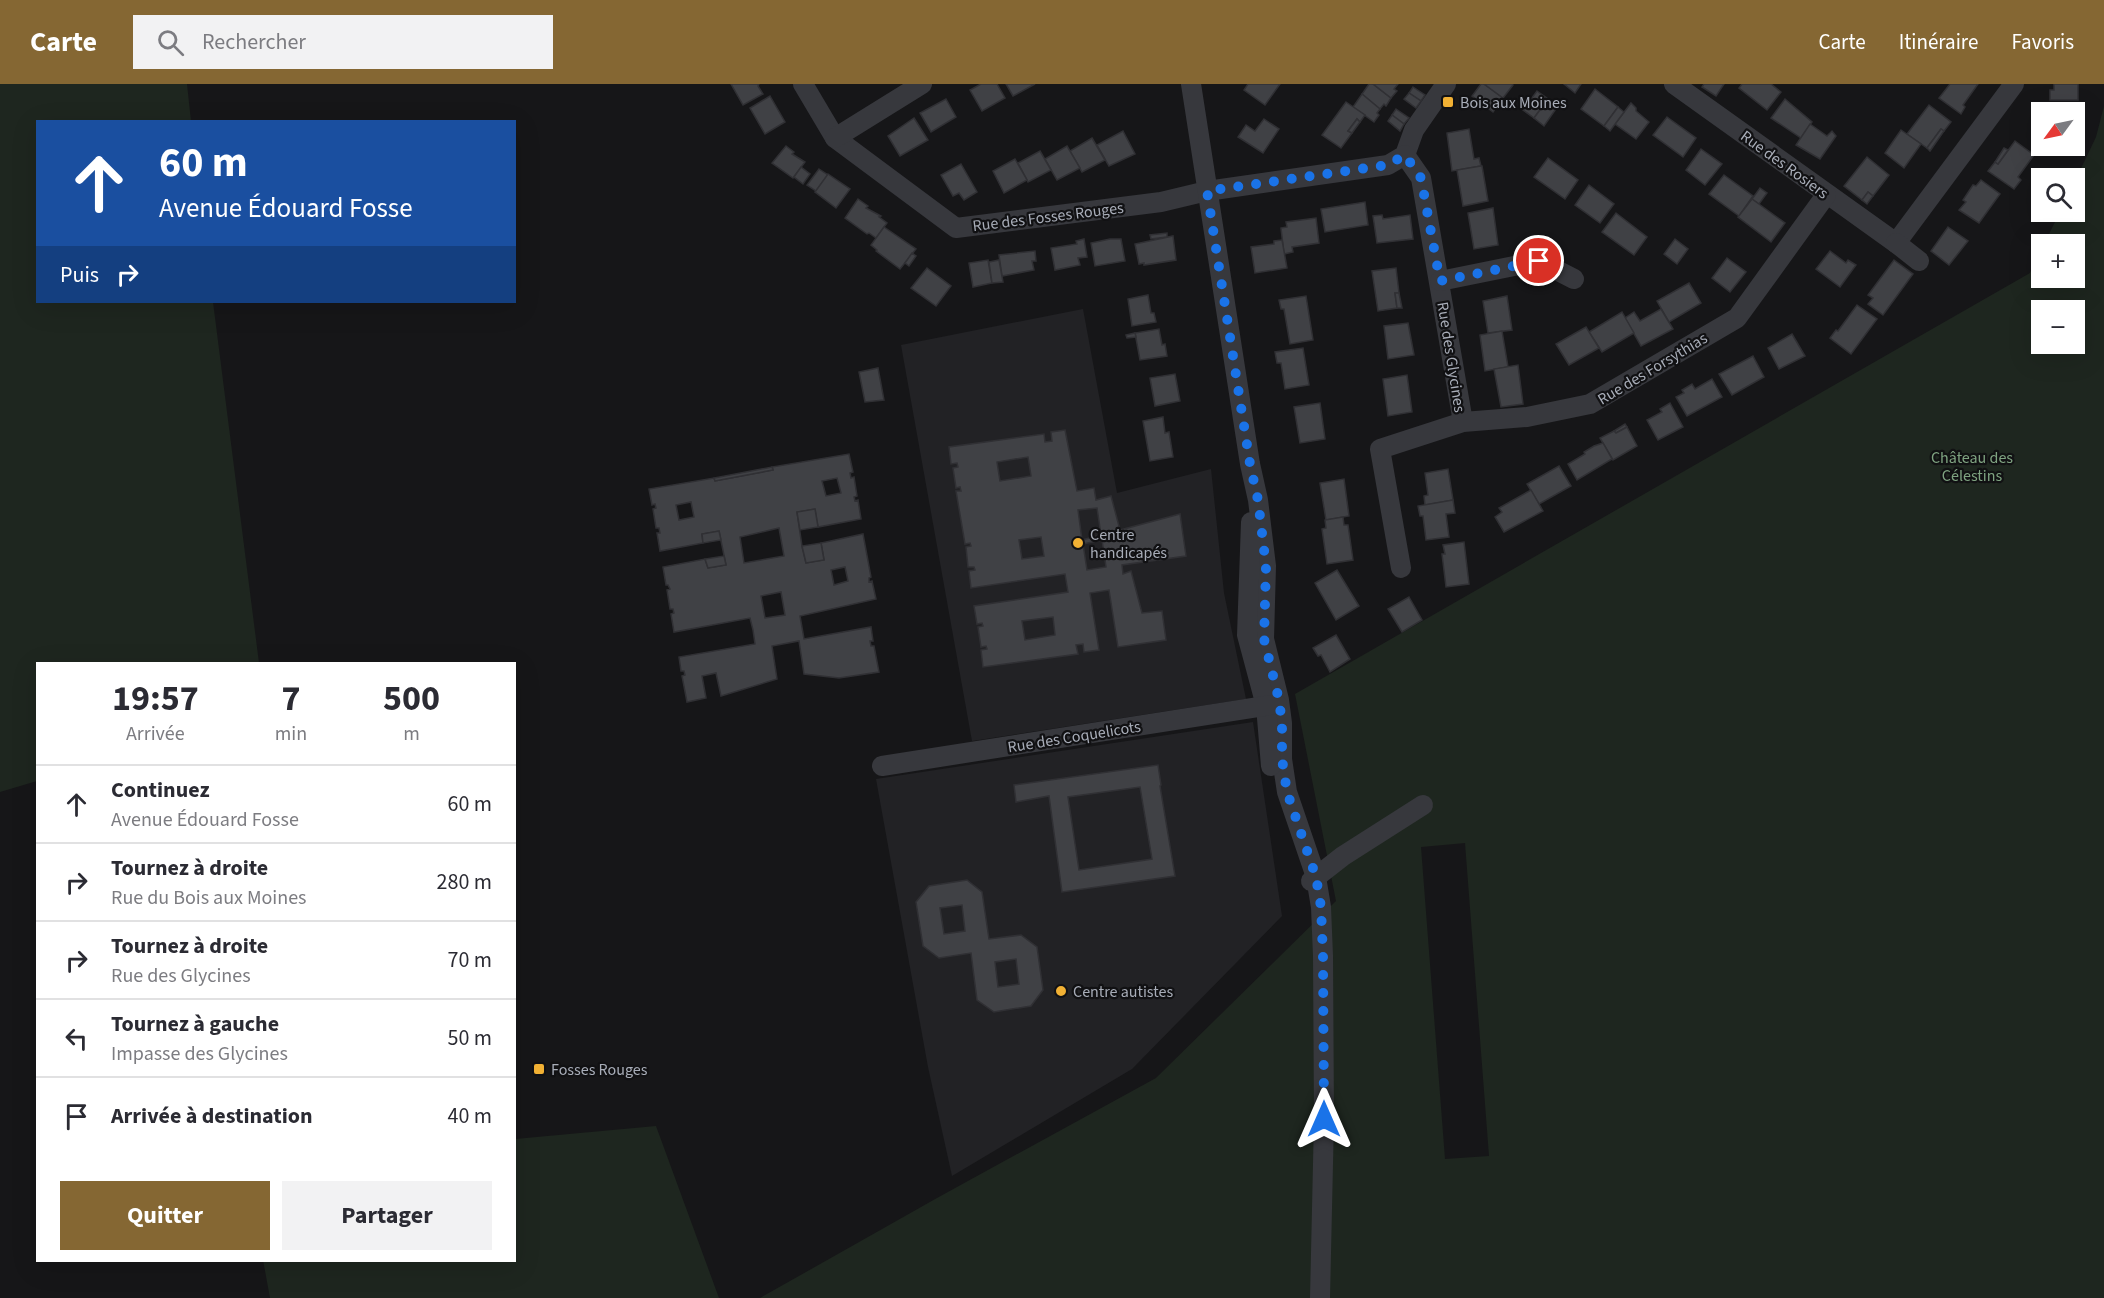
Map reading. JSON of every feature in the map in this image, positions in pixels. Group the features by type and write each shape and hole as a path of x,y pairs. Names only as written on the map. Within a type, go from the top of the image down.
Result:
{"street":[{"name":"Rue des Fosses Rouges","path":"803,84 835,138 956,228 1161,202 1207,191 1388,165 1405,155"},
{"path":"835,138 922,84"},
{"path":"1191,84 1250,464 1252,516 1247,635 1273,705 1275,745 1321,907 1324,1119 1320,1298"},
{"path":"1405,155 1414,130 1446,84"},
{"name":"Rue des Rosiers","path":"1674,84 1919,261"},
{"path":"1896,243 2014,84"},
{"name":"Rue des Glycines","path":"1405,155 1421,178 1463,422"},
{"name":"Rue des Forsythias","path":"1401,568 1380,449 1463,422 1527,417 1590,405 1737,318 1826,195"},
{"path":"1440,281 1539,261 1574,279"},
{"name":"Rue des Coquelicots","path":"882,766 1273,705"},
{"path":"1314,879 1343,856 1423,805"}],"shaded area":[{"name":"Centre handicapés","path":"1083,309 1117,493 1211,469 1224,593 1246,699 972,741 901,345"},
{"name":"Centre autistes","path":"1253,722 1282,916 1132,1069 952,1176 928,1067 876,779"}],"green space":[{"path":"0,84 187,84 191,120 36,120 36,303 213,303 259,662 36,662 36,781 0,792"},
{"name":"Château des Célestins","path":"2104,106 2104,1298 760,1298 1156,1078 1336,901 1295,694 2031,271 2031,288 2085,288 2085,234 2049,234 2055,222 2085,222 2085,168 2081,168 2096,137","holes":["1465,843 1489,1156 1445,1159 1421,847"]},
{"path":"656,1126 719,1298 270,1298 263,1262 516,1262 516,1139"}],"building":[{"path":"731,84 759,84 763,94 743,105"},
{"path":"981,84 997,84 1005,98 982,111 970,90"},
{"path":"1006,84 1035,84 1013,96"},
{"path":"1248,84 1280,84 1265,105 1244,90"},
{"path":"1369,84 1373,84 1391,98 1386,106 1384,104 1380,109 1362,94"},
{"path":"1373,84 1398,84 1394,89 1397,91 1391,98"},
{"path":"1481,84 1503,98 1493,112 1472,96"},
{"path":"1484,84 1512,84 1513,85 1503,98"},
{"path":"1564,84 1581,84 1575,93"},
{"path":"1704,84 1724,84 1716,96 1702,87"},
{"path":"1742,84 1771,84 1781,92 1767,110 1739,88"},
{"path":"1950,84 1978,84 1963,105 1965,107 1961,114 1939,98"},
{"path":"2054,84 2078,84 2078,100 2050,100 2050,90 2054,90"},
{"path":"1413,87 1425,95 1421,101 1409,93"},
{"path":"1595,89 1618,107 1604,126 1581,109"},
{"path":"1537,91 1548,99 1534,118 1523,110"},
{"path":"1409,93 1421,101 1416,108 1404,99"},
{"path":"1362,94 1380,109 1374,122 1353,107"},
{"path":"770,96 785,122 765,134 750,108"},
{"path":"946,99 956,117 931,132 920,113"},
{"path":"1548,99 1558,106 1544,126 1534,118"},
{"path":"1785,99 1812,122 1801,138 1771,118"},
{"path":"1346,102 1365,115 1360,122 1357,119 1348,131 1352,133 1341,148 1322,135"},
{"path":"1631,103 1636,111 1649,122 1636,139 1615,124"},
{"path":"1929,105 1951,122 1944,131 1941,129 1927,148 1907,134"},
{"path":"1618,107 1624,112 1610,131 1604,126"},
{"path":"1396,109 1409,118 1404,124 1392,115"},
{"path":"1392,115 1404,124 1400,131 1388,121"},
{"path":"1667,117 1696,138 1683,157 1653,135"},
{"path":"914,118 928,140 900,156 888,136"},
{"path":"1264,119 1279,129 1263,153 1238,137 1246,125 1255,131"},
{"path":"1357,119 1360,122 1352,133 1348,131"},
{"path":"1810,124 1827,136 1832,131 1836,136 1820,159 1796,145"},
{"path":"1469,129 1474,159 1479,158 1481,166 1452,171 1447,133"},
{"path":"1941,129 1944,131 1930,151 1927,148"},
{"path":"1901,130 1921,144 1904,168 1885,153"},
{"path":"1123,131 1135,154 1109,166 1097,145"},
{"path":"1092,138 1105,160 1082,172 1070,151"},
{"path":"2015,141 2033,156 2018,177 2021,180 2014,189 1988,171 1995,162 1998,164"},
{"path":"786,146 794,152 792,154 805,162 793,178 772,163"},
{"path":"1067,146 1080,168 1057,180 1045,159"},
{"path":"2004,148 2008,150 1998,164 1995,162"},
{"path":"1701,149 1722,164 1705,185 1686,170"},
{"path":"1040,151 1051,170 1028,182 1018,163"},
{"path":"1867,157 1889,175 1873,196 1868,192 1862,200 1844,186"},
{"path":"1548,158 1578,180 1565,199 1534,177"},
{"path":"1015,159 1027,180 1004,193 993,171"},
{"path":"961,164 977,192 964,200 959,193 953,196 941,175"},
{"path":"1482,166 1488,201 1463,206 1457,170"},
{"path":"801,167 810,174 803,184 794,177"},
{"path":"819,169 828,175 816,191 807,185"},
{"path":"828,174 850,189 836,208 815,192"},
{"path":"1724,175 1753,196 1739,216 1709,194"},
{"path":"1981,180 2000,194 1979,223 1959,210 1966,202 1963,200 1973,185 1976,186"},
{"path":"1589,185 1614,204 1600,223 1575,205"},
{"path":"1760,188 1767,193 1759,204 1752,199"},
{"path":"1868,192 1873,196 1867,204 1862,200"},
{"path":"858,199 868,206 866,208 881,216 879,217 887,223 876,238 845,218"},
{"path":"1752,199 1785,223 1771,242 1738,217"},
{"path":"1365,202 1368,225 1325,232 1321,209"},
{"path":"1493,208 1498,245 1474,249 1468,213"},
{"path":"1616,213 1647,237 1634,255 1602,232"},
{"path":"1382,215 1383,219 1410,215 1413,239 1377,243 1373,216"},
{"path":"1316,218 1319,243 1292,247 1293,252 1284,254 1281,228 1287,227 1286,222"},
{"path":"884,227 916,249 900,269 871,245"},
{"path":"1948,227 1968,241 1949,265 1931,251"},
{"path":"1167,233 1167,237 1151,239 1150,235"},
{"path":"1173,236 1176,260 1139,264 1135,244"},
{"path":"1084,239 1087,257 1078,258 1080,265 1055,270 1051,248 1077,244 1076,241"},
{"path":"1121,239 1125,261 1095,266 1091,243"},
{"path":"1675,239 1688,249 1677,264 1664,254"},
{"path":"1282,240 1287,268 1255,273 1251,247 1274,244 1274,241"},
{"path":"1035,251 1036,261 1032,261 1034,270 1002,276 999,255"},
{"path":"1830,251 1846,263 1848,260 1856,265 1840,287 1816,269"},
{"path":"912,253 916,256 909,266 905,263"},
{"path":"1727,258 1746,272 1730,292 1712,278"},
{"path":"988,260 992,283 973,287 969,263"},
{"path":"999,260 1003,282 992,283 989,262"},
{"path":"1894,260 1913,274 1883,315 1868,304 1873,298 1868,295"},
{"path":"927,268 951,286 936,306 911,288"},
{"path":"1396,268 1399,293 1395,293 1397,308 1378,311 1372,271"},
{"path":"1689,283 1701,303 1669,322 1657,301"},
{"path":"1395,293 1399,293 1402,308 1397,308"},
{"path":"1148,295 1151,313 1154,313 1156,322 1132,326 1128,299"},
{"path":"1306,296 1313,340 1290,344 1284,309 1281,309 1279,300"},
{"path":"1507,296 1512,330 1488,333 1483,301"},
{"path":"1857,305 1877,319 1851,354 1830,338"},
{"path":"1661,309 1673,329 1641,346 1625,318 1634,312 1640,321"},
{"path":"1622,312 1634,333 1602,352 1589,332"},
{"path":"1408,323 1414,355 1388,359 1384,326"},
{"path":"1586,327 1599,348 1569,365 1556,344"},
{"path":"1159,329 1167,356 1140,360 1135,333"},
{"path":"1502,331 1508,367 1485,371 1480,335"},
{"path":"1135,333 1136,337 1127,338 1126,335"},
{"path":"1792,334 1805,356 1779,369 1768,348"},
{"path":"1303,348 1309,385 1285,389 1281,363 1277,363 1275,352"},
{"path":"1753,356 1764,377 1732,395 1719,374"},
{"path":"1518,365 1523,404 1501,407 1494,369"},
{"path":"878,368 884,400 865,402 859,372"},
{"path":"1175,374 1180,401 1155,406 1150,378"},
{"path":"1407,375 1412,412 1388,416 1383,379"},
{"path":"1712,379 1722,397 1687,416 1676,397 1684,393 1682,390 1692,384 1695,389"},
{"path":"1320,403 1325,439 1300,443 1294,407"},
{"path":"1670,403 1683,427 1658,440 1647,420 1662,412 1660,409"},
{"path":"1163,417 1165,433 1169,432 1173,457 1150,461 1143,421"},
{"path":"1625,424 1627,427 1616,433 1614,431"},
{"path":"1627,427 1637,446 1613,460 1600,438"},
{"path":"1065,430 1077,491 1094,488 1096,500 1111,496 1120,530 1180,514 1186,556 1122,565 1123,574 1131,571 1142,613 1162,611 1166,640 1118,647 1109,590 1090,593 1099,650 1084,652 1083,644 1076,645 1078,654 983,667 981,650 987,649 986,646 981,647 978,627 983,626 982,623 977,624 974,606 1068,592 1065,574 971,588 969,571 975,570 974,567 968,567 966,547 971,546 970,543 965,544 956,491 961,491 960,487 956,488 953,468 958,467 957,463 951,464 949,447 1044,434 1045,442 1052,441 1051,432","holes":["1028,457 1031,476 1000,481 997,462","1097,508 1101,535 1082,540 1078,510","1041,537 1044,556 1022,559 1019,540","1102,540 1106,567 1087,570 1083,544","1053,617 1055,635 1025,640 1022,621"]},
{"path":"1603,443 1612,459 1577,480 1568,464 1594,446"},
{"path":"849,454 853,472 850,473 851,478 854,477 857,496 854,497 855,501 858,500 861,519 818,527 815,509 797,512 802,546 806,563 824,560 821,543 863,534 871,577 869,582 872,581 876,599 800,616 804,639 871,627 873,641 870,641 871,646 874,646 879,672 839,678 804,674 799,641 772,646 777,679 721,696 716,673 702,676 706,698 687,702 682,676 685,675 684,671 681,671 679,657 755,644 753,630 750,618 674,632 671,614 674,613 673,609 670,609 667,590 670,589 666,585 663,567 705,559 708,568 726,565 719,531 702,534 703,543 660,551 657,533 660,533 659,528 656,528 653,509 656,508 655,504 652,505 649,489 714,478 715,481 773,470 772,467","holes":["837,478 841,493 826,496 822,481","691,502 694,517 679,520 676,505","779,528 784,556 744,563 740,537","845,567 848,581 834,585 831,570","781,592 785,615 765,618 761,596"]},
{"path":"1559,466 1571,486 1539,504 1527,484"},
{"path":"772,467 773,470 715,481 714,478"},
{"path":"1448,469 1453,500 1425,505 1424,496 1428,495 1425,473"},
{"path":"1344,479 1349,516 1326,520 1320,483"},
{"path":"1531,490 1543,511 1504,532 1495,517 1502,512 1499,508"},
{"path":"1453,500 1455,513 1446,514 1449,537 1426,540 1423,516 1420,516 1418,506"},
{"path":"815,509 818,527 800,530 797,512"},
{"path":"1343,517 1344,525 1348,525 1353,560 1327,564 1322,529 1326,528 1325,520"},
{"path":"719,531 721,540 703,543 702,534"},
{"path":"1464,542 1469,584 1446,587 1443,545"},
{"path":"821,543 824,560 806,563 802,546"},
{"path":"724,556 726,565 708,568 705,559"},
{"path":"1337,570 1359,606 1336,620 1315,583"},
{"path":"1409,597 1422,620 1402,632 1388,609"},
{"path":"1336,635 1350,659 1330,672 1321,655 1318,656 1313,648"},
{"path":"1158,765 1175,876 1062,892 1049,796 1016,802 1014,785","holes":["1140,787 1152,859 1079,870 1068,797"]},
{"path":"967,880 982,892 989,939 1021,935 1037,947 1043,990 1031,1006 994,1012 977,1000 971,953 939,958 923,946 916,902 929,886","holes":["962,905 965,931 944,934 940,908","1016,959 1019,984 998,987 995,962"]}],"place":[{"name":"Bois aux Moines","path":"1448,102"},
{"name":"Centre handicapés","path":"1078,543"},
{"name":"Centre autistes","path":"1061,991"},
{"name":"Fosses Rouges","path":"539,1069"}],"route":[{"path":"1324,1119 1321,907 1316,877 1287,792 1282,759 1282,723 1279,700 1264,639 1266,566 1258,500 1250,464 1207,191 1388,165 1405,155 1421,178 1440,281 1539,261"}]}
